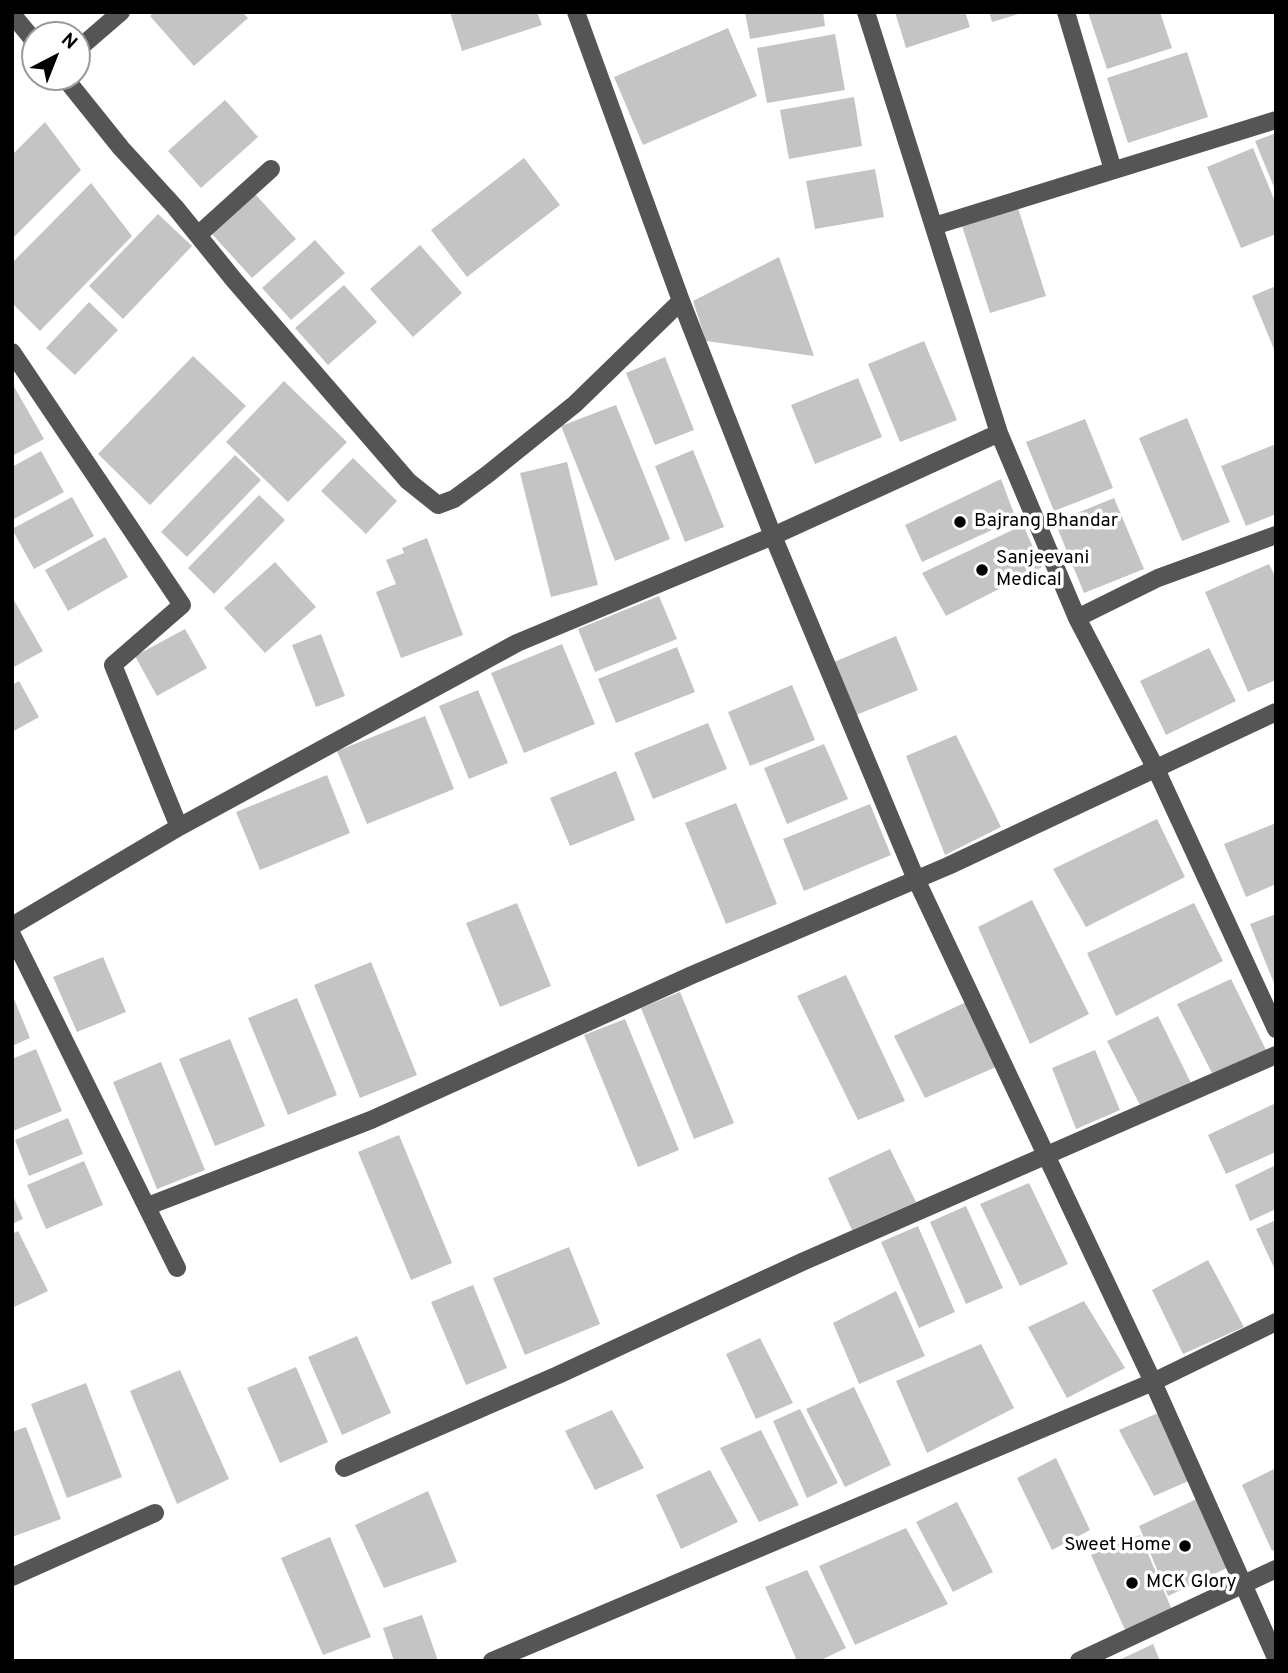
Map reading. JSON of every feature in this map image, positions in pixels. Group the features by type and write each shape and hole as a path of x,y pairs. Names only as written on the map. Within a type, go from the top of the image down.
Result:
{"street":[{"path":"91,38 121,12"},
{"path":"576,12 681,301 774,536 915,877 1049,1156 1245,1584 1276,1658"},
{"path":"866,12 999,433 1077,618 1155,767 1276,1029"},
{"path":"1066,12 1113,170"},
{"path":"75,91 121,148 408,481 438,505 454,499 488,474 575,404 681,301"},
{"path":"934,226 1276,120"},
{"path":"198,235 271,169"},
{"path":"12,352 182,605 113,665 179,827"},
{"path":"12,926 179,827 517,643 774,536 999,433"},
{"path":"1077,618 1158,578 1276,535"},
{"path":"148,1206 371,1120 915,877 948,866 1276,712"},
{"path":"12,935 177,1268"},
{"path":"344,1468 558,1375 802,1262 1276,1055"},
{"path":"492,1661 1153,1382 1276,1322"},
{"path":"12,1577 155,1513"},
{"path":"1079,1661 1276,1569"}],"building":[{"path":"154,12 242,12 248,18 194,66 150,16"},
{"path":"450,12 537,12 542,25 462,51"},
{"path":"745,12 823,12 825,26 750,39"},
{"path":"895,12 965,12 970,27 906,48"},
{"path":"989,12 1022,12 1022,13 992,22"},
{"path":"1088,12 1160,12 1172,48 1107,69"},
{"path":"728,28 757,96 643,145 614,77"},
{"path":"835,34 845,90 767,103 757,48"},
{"path":"1187,52 1208,117 1128,143 1107,78"},
{"path":"854,97 862,146 789,159 780,110"},
{"path":"225,100 258,137 201,188 168,151"},
{"path":"45,122 81,170 12,239 12,155"},
{"path":"1276,133 1276,192 1255,141"},
{"path":"1253,148 1276,204 1276,234 1241,248 1207,167"},
{"path":"524,158 560,205 467,277 431,230"},
{"path":"875,169 884,217 815,229 806,181"},
{"path":"91,183 132,236 40,331 12,303 12,263"},
{"path":"255,194 296,239 252,278 211,233"},
{"path":"1018,208 1046,296 990,313 962,226"},
{"path":"158,214 192,246 123,319 89,286"},
{"path":"315,240 345,273 291,320 262,288"},
{"path":"420,245 462,293 413,337 370,289"},
{"path":"779,257 814,356 706,341 693,301"},
{"path":"344,285 377,322 328,365 295,328"},
{"path":"1276,286 1276,354 1252,296"},
{"path":"89,302 118,330 75,375 46,348"},
{"path":"924,341 957,420 900,442 868,364"},
{"path":"193,356 246,406 150,505 98,454"},
{"path":"665,357 694,430 655,445 626,373"},
{"path":"858,378 882,437 815,464 791,405"},
{"path":"284,381 347,442 288,502 226,442"},
{"path":"12,383 44,439 12,456"},
{"path":"616,405 670,539 615,561 561,426"},
{"path":"1187,418 1230,522 1182,541 1139,438"},
{"path":"1085,419 1113,488 1054,511 1026,442"},
{"path":"1276,444 1276,514 1246,526 1221,466"},
{"path":"693,450 724,527 685,542 655,466"},
{"path":"41,451 64,492 12,520 12,467"},
{"path":"235,455 261,480 187,557 161,532"},
{"path":"353,458 397,501 366,534 321,491"},
{"path":"567,462 598,585 551,597 520,473"},
{"name":"Bajrang Bhandar","path":"1001,479 1016,519 922,562 905,525"},
{"path":"259,495 285,520 214,594 188,568"},
{"path":"72,497 94,536 34,569 12,529"},
{"path":"1114,498 1144,569 1084,593 1055,522"},
{"name":"Sanjeevani Medical","path":"1023,525 1042,567 946,616 922,573"},
{"path":"105,537 128,577 68,611 45,570"},
{"path":"427,538 463,635 401,658 376,592 396,584 386,560 404,553 402,548"},
{"path":"275,562 316,607 265,653 224,608"},
{"path":"1269,564 1276,578 1276,680 1248,692 1205,592"},
{"path":"659,596 677,639 595,672 578,629"},
{"path":"12,597 43,651 12,668"},
{"path":"185,629 207,668 157,696 135,656"},
{"path":"321,634 345,696 316,707 292,645"},
{"path":"896,636 918,690 856,715 834,662"},
{"path":"562,644 595,724 524,753 491,673"},
{"path":"677,647 695,692 616,723 598,679"},
{"path":"1209,648 1236,701 1166,735 1140,681"},
{"path":"19,681 39,717 12,732 12,685"},
{"path":"792,685 815,740 750,766 728,712"},
{"path":"478,690 508,763 469,779 439,706"},
{"path":"425,716 454,789 367,824 337,751"},
{"path":"708,723 727,769 653,799 634,753"},
{"path":"956,735 1001,827 945,855 906,756"},
{"path":"824,744 848,799 787,824 764,768"},
{"path":"616,771 635,820 570,846 550,798"},
{"path":"327,775 350,833 260,870 236,812"},
{"path":"736,803 777,904 726,924 685,823"},
{"path":"870,804 891,855 804,891 783,839"},
{"path":"1157,819 1185,877 1086,927 1053,869"},
{"path":"1276,823 1276,884 1246,897 1224,844"},
{"path":"1032,900 1089,1014 1030,1044 978,927"},
{"path":"517,903 551,986 500,1007 466,923"},
{"path":"1194,903 1223,961 1116,1016 1087,953"},
{"path":"1276,914 1276,988 1250,924"},
{"path":"103,957 126,1012 77,1032 53,977"},
{"path":"371,962 417,1075 360,1098 314,985"},
{"path":"846,975 905,1101 858,1120 797,996"},
{"path":"1231,979 1266,1050 1212,1073 1177,1004"},
{"path":"680,992 734,1123 694,1139 641,1008"},
{"path":"12,994 30,1038 12,1046"},
{"path":"297,998 337,1095 288,1115 248,1018"},
{"path":"966,1002 996,1067 925,1098 894,1036"},
{"path":"1158,1016 1191,1083 1140,1105 1107,1041"},
{"path":"625,1019 679,1150 638,1167 584,1035"},
{"path":"230,1039 265,1126 215,1146 179,1059"},
{"path":"36,1049 62,1111 13,1131 12,1059"},
{"path":"1095,1050 1120,1110 1076,1129 1052,1068"},
{"path":"161,1062 205,1170 157,1189 113,1082"},
{"path":"1276,1103 1276,1152 1226,1174 1208,1135"},
{"path":"68,1118 83,1154 29,1176 15,1140"},
{"path":"399,1135 452,1263 411,1280 358,1152"},
{"path":"890,1149 916,1202 852,1230 828,1178"},
{"path":"84,1161 103,1205 46,1229 27,1185"},
{"path":"1276,1165 1276,1209 1250,1221 1235,1185"},
{"path":"1029,1183 1068,1264 1020,1286 980,1204"},
{"path":"12,1193 23,1219 12,1224"},
{"path":"966,1206 1003,1288 966,1304 930,1222"},
{"path":"1276,1220 1276,1272 1256,1229"},
{"path":"918,1226 955,1312 919,1328 881,1242"},
{"path":"18,1231 48,1291 12,1308 12,1234"},
{"path":"569,1247 600,1324 525,1355 493,1278"},
{"path":"1208,1260 1244,1327 1183,1354 1152,1290"},
{"path":"473,1285 507,1368 466,1385 431,1302"},
{"path":"896,1291 925,1356 859,1384 833,1323"},
{"path":"1084,1301 1125,1368 1067,1398 1028,1327"},
{"path":"357,1336 391,1413 342,1435 308,1357"},
{"path":"760,1338 793,1403 756,1419 726,1354"},
{"path":"981,1344 1014,1408 927,1453 896,1381"},
{"path":"296,1367 328,1442 280,1463 247,1388"},
{"path":"180,1370 229,1479 177,1504 130,1391"},
{"path":"86,1383 122,1477 67,1498 31,1404"},
{"path":"854,1387 891,1465 845,1487 806,1409"},
{"path":"800,1409 838,1483 807,1498 773,1421"},
{"path":"612,1410 644,1468 595,1490 565,1431"},
{"path":"1158,1413 1191,1480 1154,1496 1119,1430"},
{"path":"26,1427 61,1519 12,1537 12,1432"},
{"path":"761,1430 799,1505 759,1522 720,1448"},
{"path":"1056,1458 1090,1530 1052,1550 1017,1478"},
{"path":"1276,1468 1276,1549 1272,1551 1242,1485"},
{"path":"710,1470 738,1522 681,1549 656,1495"},
{"path":"428,1491 457,1562 384,1588 355,1525"},
{"name":"Sweet Home","path":"1203,1496 1231,1566 1168,1596 1139,1526"},
{"path":"957,1502 993,1572 953,1592 916,1522"},
{"path":"906,1528 948,1604 855,1645 819,1566"},
{"name":"MCK Glory","path":"1140,1535 1172,1610 1126,1632 1091,1555"},
{"path":"330,1537 371,1637 323,1655 281,1558"},
{"path":"807,1570 846,1648 819,1661 797,1661 765,1587"},
{"path":"422,1615 438,1661 394,1661 383,1628"},
{"path":"1153,1644 1160,1661 1117,1661"}],"place":[{"name":"Bajrang Bhandar","path":"960,522"},
{"name":"Sanjeevani Medical","path":"982,570"},
{"name":"Sweet Home","path":"1185,1546"},
{"name":"MCK Glory","path":"1132,1583"}]}
